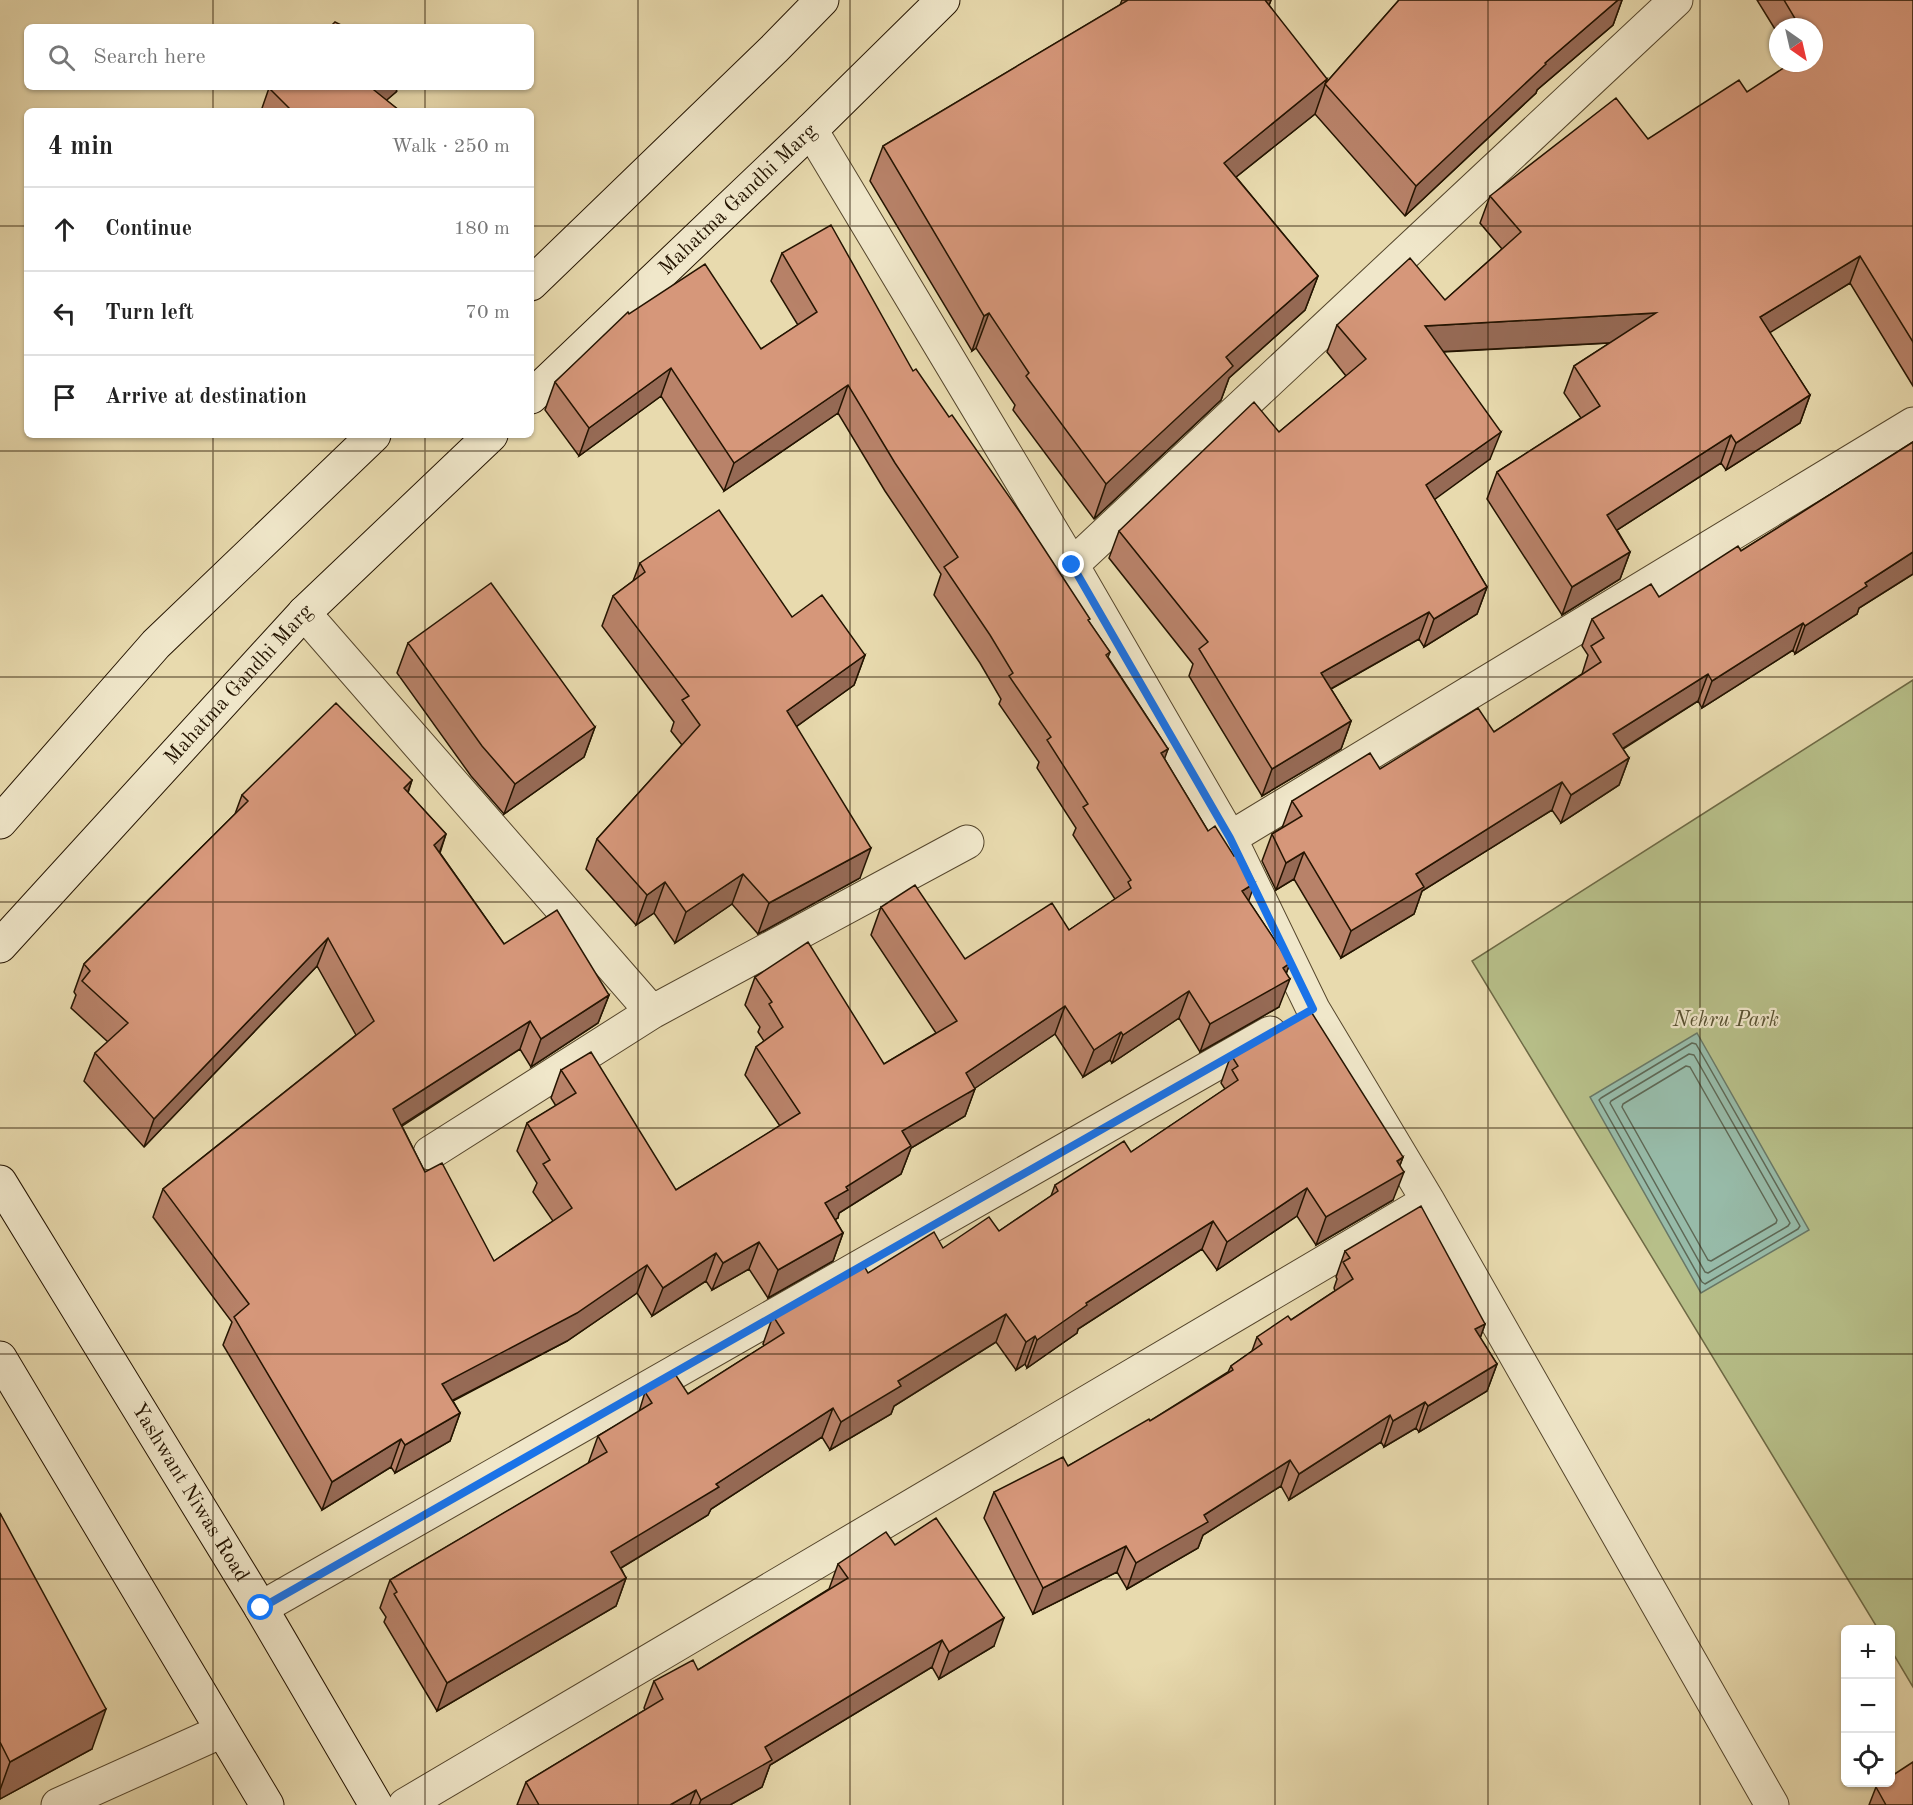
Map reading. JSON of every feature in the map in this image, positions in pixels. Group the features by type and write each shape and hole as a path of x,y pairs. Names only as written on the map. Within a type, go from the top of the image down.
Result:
{"street":[{"path":"534,281 774,50 822,0"},
{"name":"Mahatma Gandhi Marg","path":"534,394 812,130 943,0"},
{"path":"1072,565 1676,0"},
{"path":"812,130 1072,565 1230,838 1313,1009 1428,1201 1772,1805"},
{"path":"1230,838 1913,424"},
{"path":"0,822 156,644 371,438"},
{"name":"Mahatma Gandhi Marg","path":"0,946 304,613 488,438"},
{"path":"304,613 652,1012"},
{"path":"430,1153 652,1012 967,842"},
{"path":"261,1608 1313,1009"},
{"name":"Yashwant Niwas Road","path":"0,1182 261,1608 376,1805"},
{"path":"405,1805 1428,1201"},
{"path":"0,1358 267,1805"},
{"path":"58,1805 222,1731"}],"green space":[{"name":"Nehru Park","path":"1913,680 1913,1687 1895,1657 1895,1625 1876,1625 1472,961"}],"water":[{"path":"1697,1033 1809,1230 1701,1293 1590,1097"}],"building":[{"path":"1128,0 1265,0 1327,79 1224,163 1318,276 1226,357 1233,366 1106,484 1026,376 1029,373 989,313 984,316 883,146"},
{"path":"1399,0 1618,0 1545,63 1416,186 1325,84"},
{"path":"1784,0 1913,0 1913,342 1860,256 1760,317 1810,395 1736,443 1731,435 1607,515 1630,552 1572,587 1497,472 1600,406 1574,366 1656,313 1425,326 1501,432 1426,485 1487,587 1434,619 1429,612 1321,673 1351,721 1272,769 1199,649 1208,642 1119,531 1254,402 1279,432 1366,359 1337,325 1410,258 1445,300 1521,232 1490,196 1616,98 1648,139 1739,80 1747,92 1777,72 1823,72 1823,18 1795,18"},
{"path":"271,90 374,90 396,108 289,108"},
{"path":"831,225 913,371 916,369 949,417 952,415 1022,515 1090,619 1088,620 1110,652 1106,655 1168,749 1161,753 1208,831 1215,826 1234,856 1240,853 1255,883 1242,891 1290,963 1283,968 1290,979 1210,1024 1189,991 1123,1035 1121,1032 1094,1050 1065,1006 966,1073 975,1089 902,1131 911,1146 846,1187 848,1190 825,1203 843,1233 778,1270 759,1242 723,1263 716,1253 663,1288 647,1265 577,1313 442,1384 460,1413 405,1445 401,1439 332,1482 234,1317 249,1304 163,1189 374,1021 328,938 154,1119 95,1053 128,1023 82,981 90,971 84,964 248,801 242,795 336,703 412,780 404,788 446,834 434,845 504,944 557,910 609,995 541,1039 530,1021 393,1109 425,1172 442,1163 494,1261 572,1208 543,1164 550,1160 527,1123 576,1093 561,1070 591,1052 676,1190 800,1113 756,1047 783,1027 769,1004 772,1002 755,977 808,942 884,1064 957,1021 881,907 915,885 965,959 1052,903 1069,930 1131,888 1128,882 1131,880 1083,807 1088,804 1047,740 1051,737 1009,676 1013,673 944,567 958,557 895,463 848,385 734,463 671,368 589,428 555,382 628,312 629,314 705,264 761,349 817,312 782,253"},
{"path":"1913,442 1913,552 1865,583 1867,586 1805,626 1803,623 1712,681 1708,674 1613,734 1629,758 1571,795 1562,782 1416,874 1424,887 1351,931 1304,852 1286,863 1272,834 1302,816 1292,801 1370,753 1380,769 1478,708 1494,732 1601,662 1591,646 1604,638 1592,619 1651,584 1659,597 1738,546 1741,551"},
{"path":"719,510 792,617 822,595 865,655 787,711 871,848 769,903 743,874 686,912 665,882 647,895 597,839 700,725 682,700 689,696 613,596 645,572 640,563"},
{"path":"491,583 595,727 515,784 482,746 408,643"},
{"path":"1310,1010 1403,1157 1397,1161 1404,1172 1326,1217 1307,1188 1227,1242 1213,1221 1086,1303 1087,1305 1037,1340 1035,1336 1026,1342 1006,1314 898,1381 901,1386 841,1422 833,1408 716,1484 719,1487 611,1552 626,1578 447,1683 394,1594 397,1592 390,1580 607,1452 598,1436 652,1403 645,1392 675,1374 688,1394 784,1333 773,1316 863,1264 868,1273 934,1232 943,1248 989,1217 999,1231 1058,1191 1055,1185 1124,1141 1131,1152 1238,1080 1232,1070 1238,1066 1231,1055"},
{"path":"1421,1206 1485,1324 1475,1329 1497,1364 1428,1406 1425,1402 1393,1421 1390,1415 1299,1474 1290,1460 1204,1515 1208,1522 1136,1563 1126,1546 1043,1588 994,1492 1063,1457 1068,1466 1149,1419 1150,1421 1233,1370 1231,1366 1262,1344 1257,1337 1288,1316 1291,1320 1353,1279 1343,1262 1350,1258 1345,1251"},
{"path":"0,1513 106,1709 10,1762 0,1742"},
{"path":"936,1518 1004,1618 949,1652 942,1640 765,1747 772,1760 701,1800 696,1790 670,1805 539,1805 526,1782 663,1699 654,1681 693,1660 698,1670 848,1578 838,1564 886,1532 895,1545"},
{"path":"1913,1762 1913,1805 1886,1805 1876,1787 1895,1787 1895,1774"}],"route":[{"path":"261,1608 1313,1009 1230,838 1072,565"}]}
